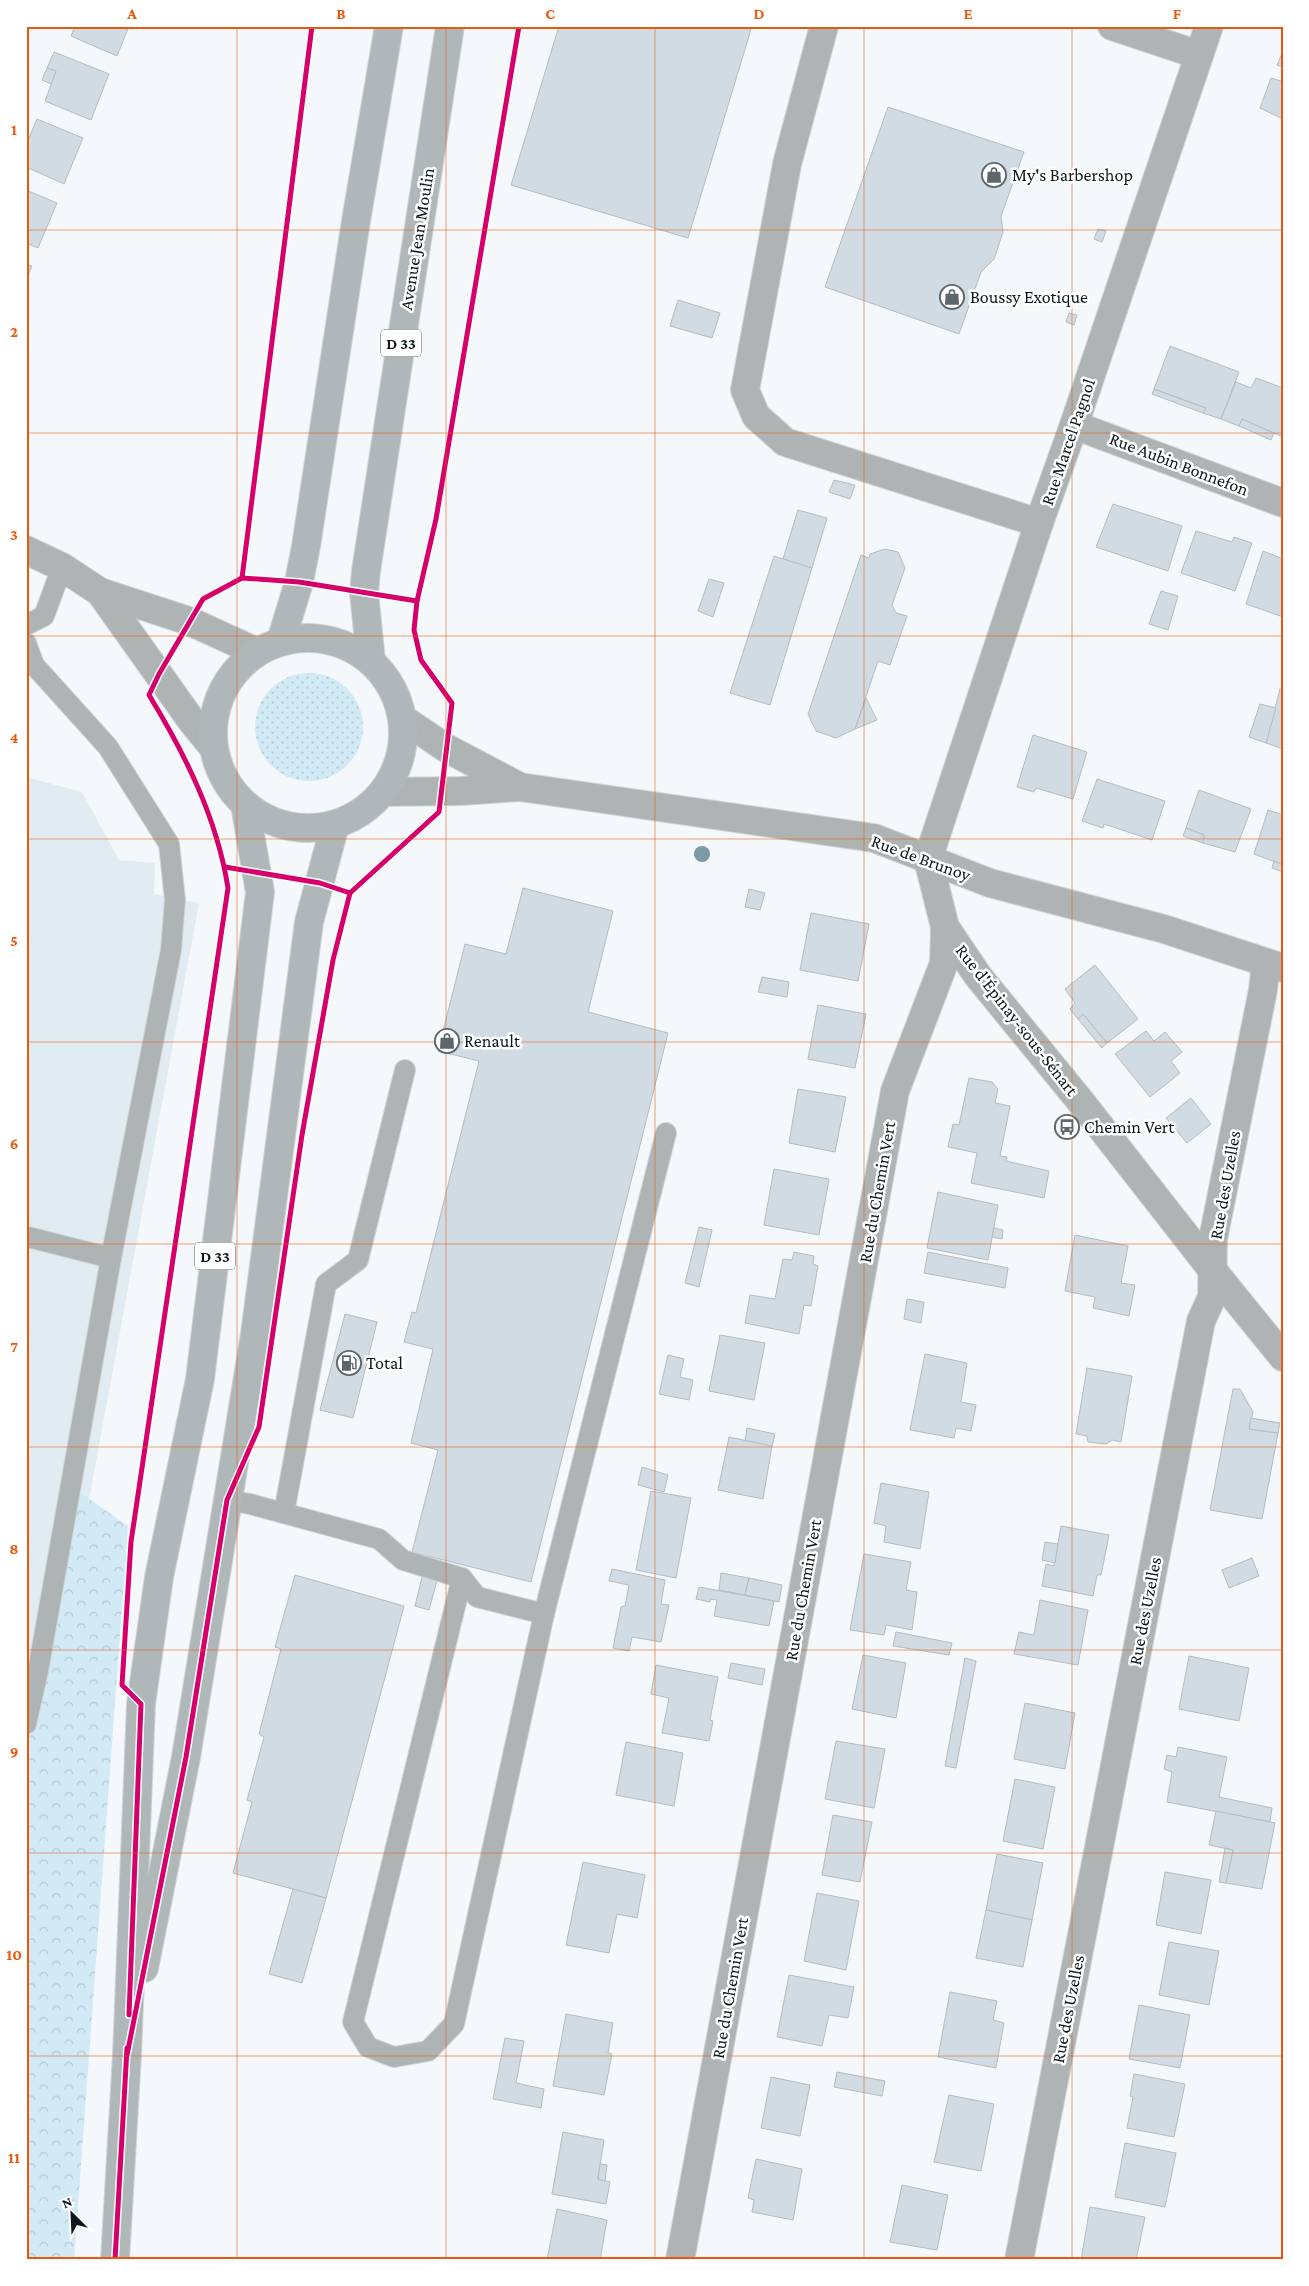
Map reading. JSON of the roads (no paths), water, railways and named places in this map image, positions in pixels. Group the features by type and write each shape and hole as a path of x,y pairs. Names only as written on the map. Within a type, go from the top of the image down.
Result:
{"main road":[{"path":"281,641 299,582 306,546 356,221 389,26"},
{"name":"Avenue Jean Moulin","path":"371,661 364,594 366,571 450,26"},
{"path":"313,637 344,644 371,661 386,678 397,698 403,719 403,744 396,770 383,792 361,812 335,825 303,828 272,822 245,805 230,789 219,769 213,747 213,720 221,693 236,670 257,652 281,641 313,637"},
{"name":"D 33","path":"115,2260 127,2055 141,1704 159,1577 200,1379 260,892 245,805"},
{"name":"D 33","path":"127,2055 186,1757 255,1334 309,922 335,825"}],"street":[{"path":"824,26 788,164 745,390 756,416 785,442 1039,523"},
{"path":"1112,26 1199,55"},
{"name":"Rue Marcel Pagnol","path":"928,859 1039,523 1209,26"},
{"name":"Rue Aubin Bonnefon","path":"1074,425 1283,503"},
{"path":"26,550 62,567 100,592 189,621 257,652"},
{"path":"100,592 191,720 213,747"},
{"name":"Rue de Brunoy","path":"403,719 446,748 520,787"},
{"name":"Rue de Brunoy","path":"383,792 460,791 520,787 874,838 990,884 1164,929 1274,966"},
{"name":"Rue d'Épinay-sous-Sénart","path":"928,859 945,927 978,976 1283,1356"},
{"name":"Rue du Chemin Vert","path":"680,2260 895,1092 944,962 945,927"},
{"name":"Rue des Uzelles","path":"1019,2260 1201,1321 1212,1297 1214,1272 1213,1239 1263,990 1274,966"}],"lane":[{"path":"26,625 44,616 62,567"},
{"path":"26,643 34,665 108,748 169,844 175,900 172,950 111,1258 38,1671 26,1724"},
{"path":"284,1513 326,1284 358,1260 405,1070"},
{"path":"462,1578 354,2022 368,2047 394,2057 428,2051 454,2024 544,1614 666,1133"},
{"path":"26,1239 28,1237 111,1258"},
{"path":"227,1500 380,1539 403,1560 462,1578 477,1597 544,1614"}],"place":[{"name":"My's Barbershop","path":"994,175"},
{"name":"Boussy Exotique","path":"952,297"},
{"name":"Renault","path":"447,1041"},
{"name":"Chemin Vert","path":"1067,1127"},
{"name":"Total","path":"349,1363"}]}
